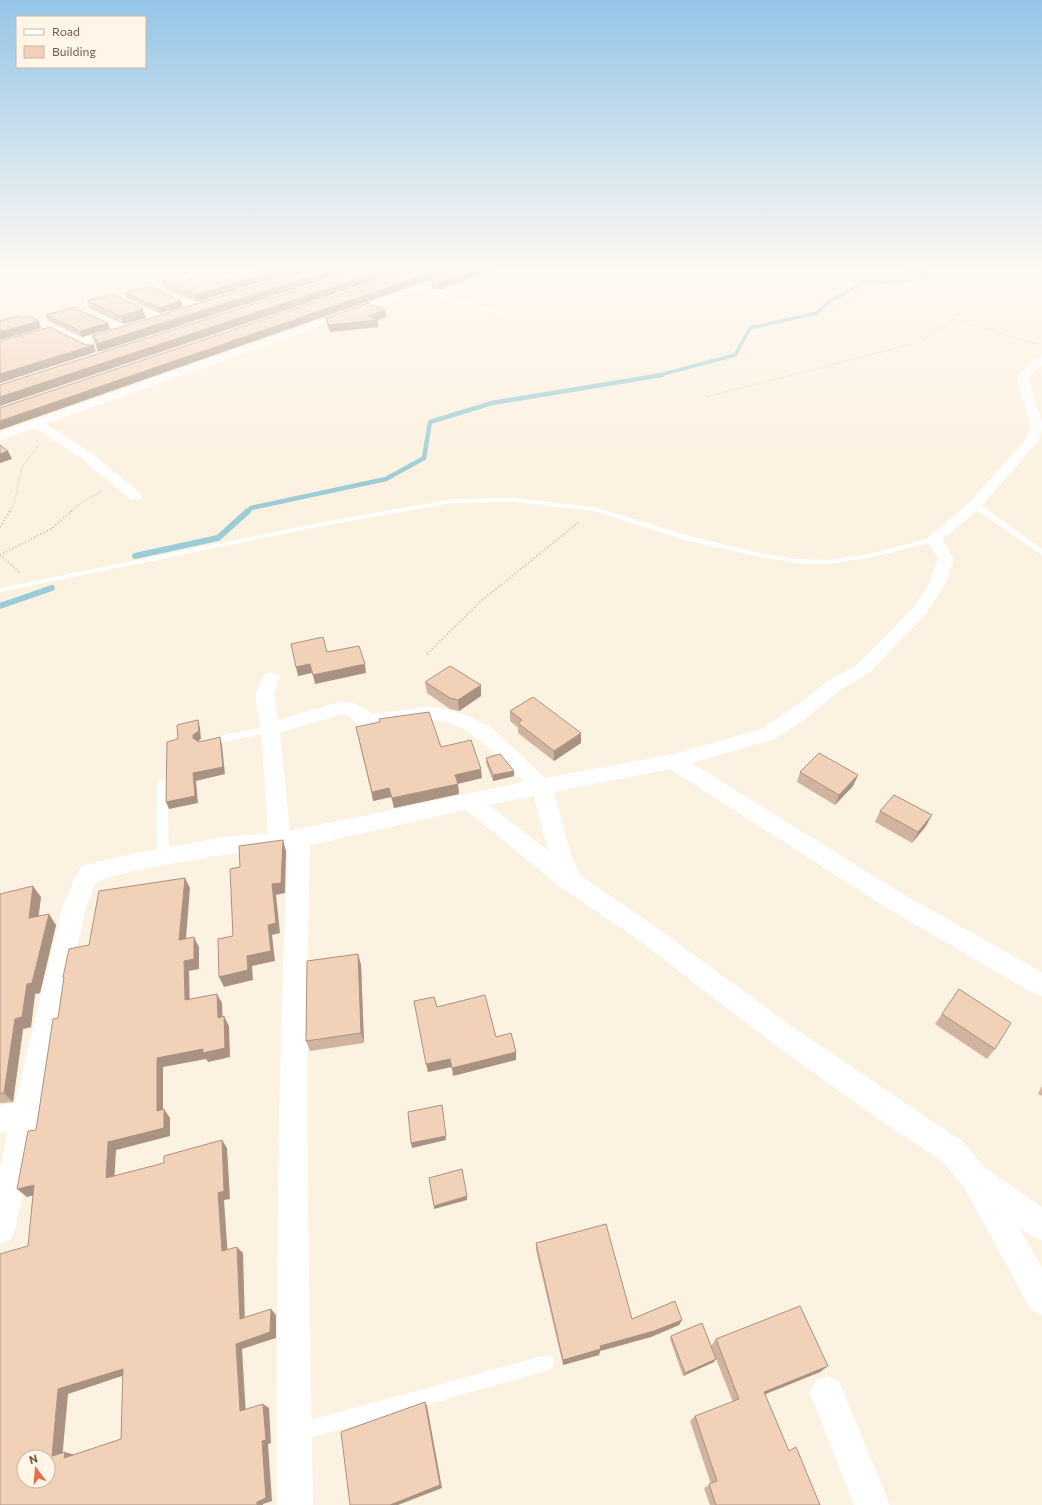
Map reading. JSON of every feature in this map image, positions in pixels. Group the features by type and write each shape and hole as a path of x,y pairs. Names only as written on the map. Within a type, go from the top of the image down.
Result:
{"street":[{"path":"72,338 156,381"},
{"path":"81,343 97,338"},
{"path":"0,436 279,338"},
{"path":"89,360 119,350"},
{"path":"0,1229 13,1117 74,908 85,879 90,873 121,865 224,846 289,840 469,801 673,761 768,734 797,716 835,685 864,668 920,610 937,584 946,559 934,539 975,505 1031,441 1037,426 1023,380 1026,373 1042,359"},
{"path":"113,373 142,363"},
{"path":"37,424 87,456 135,496"},
{"path":"271,678 265,692 265,702 271,729 289,840 294,979 292,1189 295,1505"},
{"path":"271,729 339,709 349,708 368,721 378,721 425,713 457,718 484,732 542,787 560,856 571,882"},
{"path":"673,761 895,901 1042,986"},
{"path":"469,801 571,882 645,932 784,1036 891,1111 952,1151 974,1177 1042,1298"},
{"path":"974,1177 1042,1225"},
{"path":"827,1392 872,1505"}],"lane":[{"path":"0,590 328,523 452,501 514,500 594,509 692,539 760,555 795,561 829,562 868,556 934,539"},
{"path":"975,505 1042,553"},
{"path":"202,744 271,729"},
{"path":"162,784 163,857"},
{"path":"295,1433 546,1362"}],"path":[{"path":"706,397 920,342 925,338"},
{"path":"1019,338 1042,345"},
{"path":"0,527 14,504 22,467 50,432"},
{"path":"32,583 0,555 51,529 82,502 119,483"},
{"path":"427,654 451,627 481,599 594,509"}],"building":[{"path":"10,338 72,338 86,345 94,345 0,374 0,341"},
{"path":"95,338 114,338 96,344 98,341"},
{"path":"146,338 178,338 0,397 0,385"},
{"path":"208,338 240,338 0,421 0,408"},
{"path":"0,445 8,451 0,454"},
{"path":"323,637 327,652 359,646 365,664 313,675 310,664 296,667 291,644"},
{"path":"450,666 481,685 458,700 450,698 425,682"},
{"path":"533,697 581,733 554,751 518,723 522,720 510,711"},
{"path":"429,712 441,747 471,740 481,769 455,775 458,784 392,798 389,788 372,792 356,727 380,722 379,719"},
{"path":"198,720 199,731 193,735 193,738 199,742 220,737 223,767 193,773 195,796 166,802 167,742 178,739 177,725"},
{"path":"819,753 858,775 839,795 800,772"},
{"path":"500,754 514,771 493,775 486,758"},
{"path":"894,795 932,815 918,832 880,811"},
{"path":"283,840 281,883 272,884 276,923 268,925 271,951 247,956 248,970 219,977 218,939 233,936 230,869 240,867 239,846"},
{"path":"185,878 179,940 194,937 194,959 184,961 185,1000 217,994 218,1018 224,1016 225,1048 203,1053 203,1049 157,1058 157,1111 164,1109 164,1128 108,1142 106,1178 164,1163 164,1156 222,1140 224,1191 218,1193 222,1251 237,1247 240,1319 271,1309 270,1332 236,1344 240,1411 263,1404 266,1440 262,1441 266,1498 257,1502 257,1505 0,1505 0,1254 28,1246 34,1185 17,1189 28,1131 36,1130 53,1019 58,1018 63,977 69,949 89,945 99,891","holes":["123,1369 121,1439 64,1458 65,1452 56,1455 56,1489 16,1489 16,1449 53,1449 58,1389"]},
{"path":"33,886 29,918 49,914 32,983 27,984 22,1017 15,1019 4,1093 0,1093 0,894"},
{"path":"358,954 361,1033 306,1041 307,961"},
{"path":"959,989 1011,1023 995,1049 942,1014"},
{"path":"485,995 496,1037 511,1033 516,1052 452,1068 450,1059 426,1064 414,1001 434,997 437,1007"},
{"path":"442,1105 446,1136 411,1143 408,1112"},
{"path":"462,1169 467,1196 434,1206 429,1178"},
{"path":"606,1224 632,1319 675,1301 682,1320 654,1331 600,1346 601,1349 563,1360 536,1243"},
{"path":"800,1306 828,1366 764,1392 789,1451 796,1447 820,1505 716,1505 709,1484 717,1481 695,1416 739,1399 716,1339"},
{"path":"702,1323 716,1359 685,1373 671,1336"},
{"path":"425,1402 440,1485 390,1505 350,1505 341,1432"}],"waterway":[{"path":"656,376 735,355 744,338"},
{"path":"656,376 662,375"},
{"path":"248,511 251,508 386,479 424,458 430,422 492,403 656,376"},
{"path":"135,556 218,538 248,511"},
{"path":"0,606 52,588"}]}
